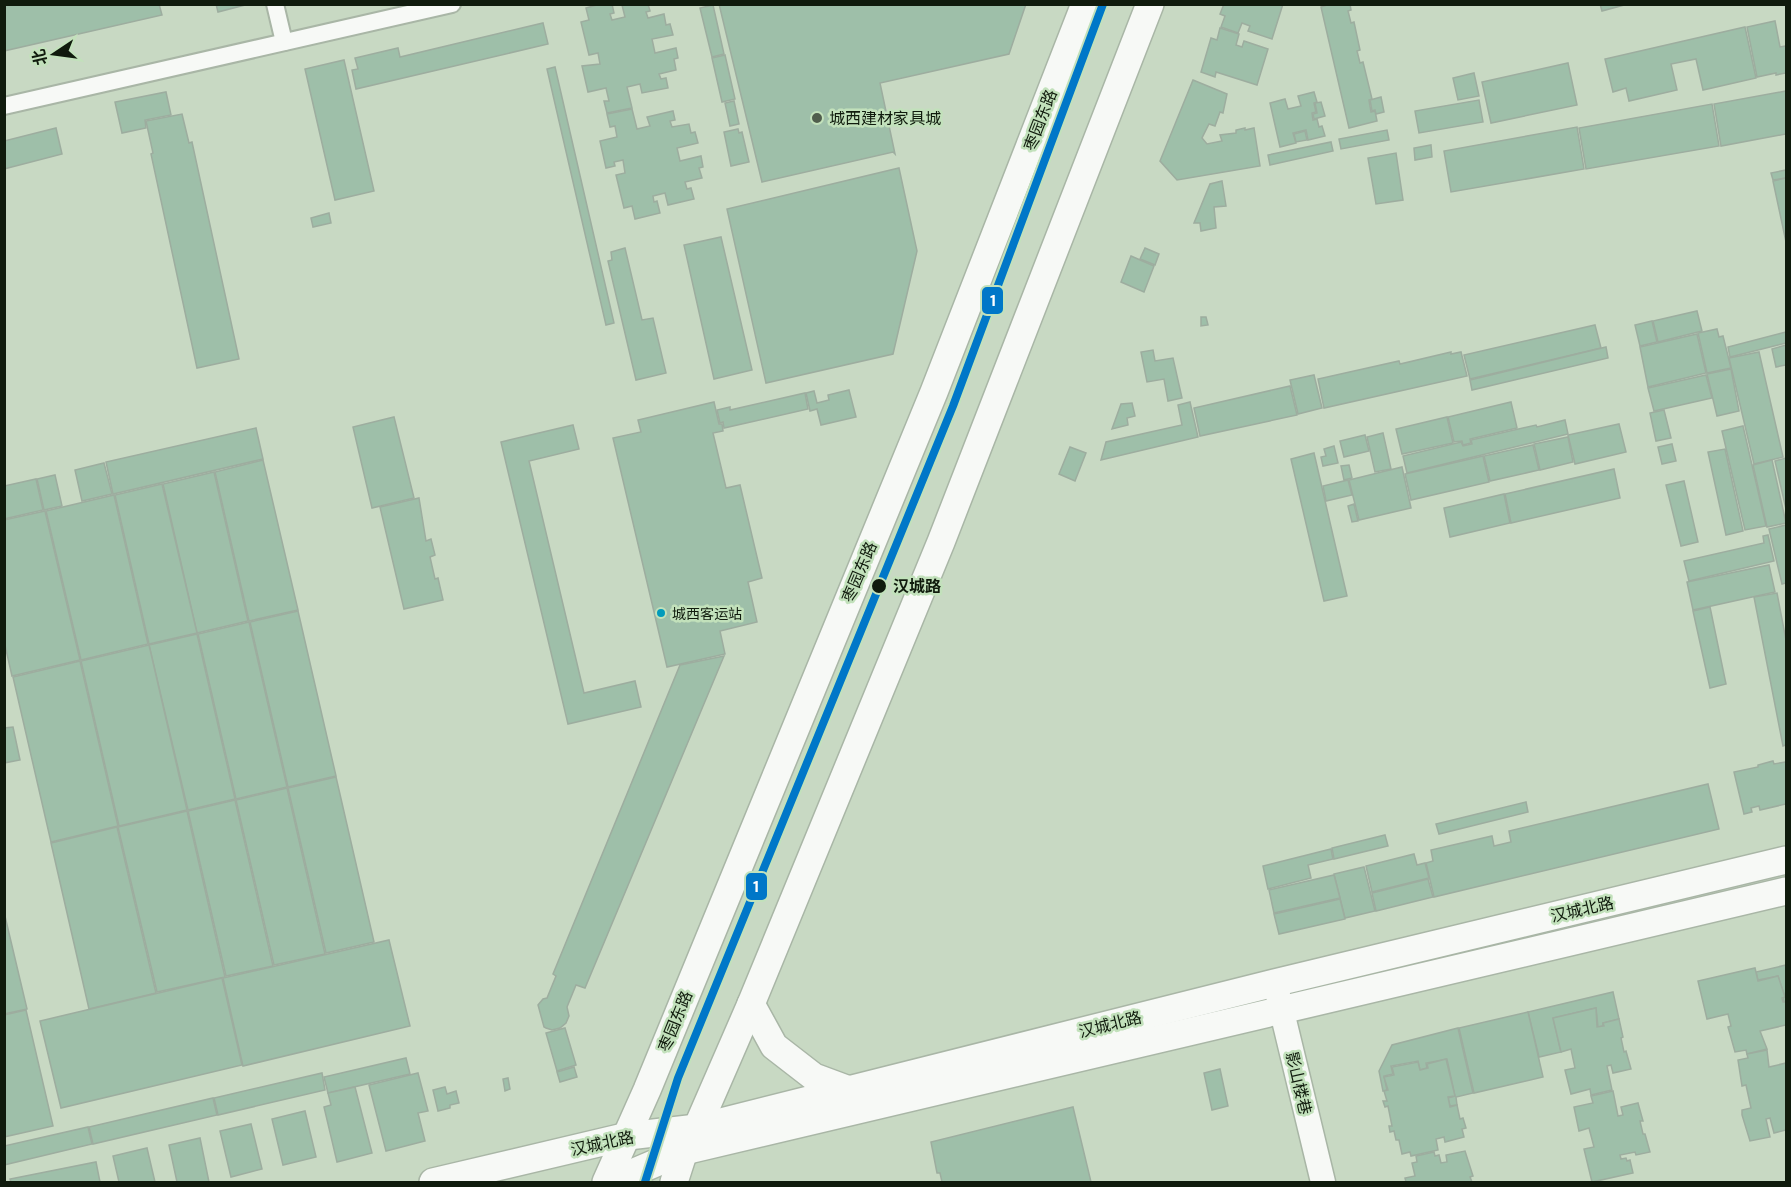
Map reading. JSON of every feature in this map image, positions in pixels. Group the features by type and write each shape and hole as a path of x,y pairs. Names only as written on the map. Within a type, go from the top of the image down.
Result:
{"main road":[{"name":"枣园东路","path":"606,1182 628,1136 934,392 1085,4"},
{"path":"674,1182 684,1151 697,1128 751,1004 941,542 1150,4"},
{"name":"汉城北路","path":"433,1182 628,1136 697,1128 1274,983 1786,860"},
{"name":"汉城北路","path":"611,1182 684,1151 1786,891"},
{"path":"751,1004 774,1046 814,1077 849,1090"}],"street":[{"path":"275,4 284,42"},
{"path":"4,106 452,4"},
{"name":"影山楼巷","path":"1274,983 1323,1182"}],"building":[{"path":"4,4 159,4 162,15 4,51"},
{"path":"216,4 249,4 218,12"},
{"path":"600,4 612,4 614,13 610,14 612,20 625,17 622,5 626,4 648,4 650,11 646,12 648,18 664,14 666,25 670,24 673,35 652,39 655,53 676,48 678,58 674,59 676,70 659,74 661,79 666,78 668,88 642,93 640,84 627,87 632,108 607,113 604,101 609,101 606,88 588,92 582,66 600,64 598,53 589,55 581,22 589,20 586,8"},
{"name":"城西建材家具城","path":"719,4 1026,4 1009,54 880,83 895,154 893,152 762,182"},
{"path":"1224,4 1283,4 1272,39 1248,31 1250,26 1242,23 1238,33 1221,27 1225,16 1220,14"},
{"path":"1330,4 1350,4 1351,10 1348,11 1351,23 1354,22 1360,50 1357,51 1360,63 1363,62 1372,99 1369,100 1371,112 1375,111 1377,121 1349,128 1321,7"},
{"path":"1600,4 1628,4 1602,11"},
{"path":"713,5 724,54 712,57 700,8"},
{"path":"1775,21 1780,47 1786,46 1786,73 1757,77 1747,27"},
{"path":"543,23 548,44 356,89 352,70 358,69 355,58 398,48 400,57"},
{"path":"1745,27 1756,78 1703,90 1696,59 1671,64 1677,90 1629,101 1626,88 1613,92 1605,59"},
{"path":"1220,28 1239,34 1236,45 1242,47 1244,41 1268,49 1257,85 1216,72 1215,77 1201,72 1211,38 1217,40"},
{"path":"725,55 735,99 722,102 712,58"},
{"path":"344,60 374,191 335,200 305,69"},
{"path":"1568,63 1577,105 1491,123 1482,82"},
{"path":"555,67 614,323 606,325 547,69"},
{"path":"1474,73 1479,96 1458,100 1453,78"},
{"path":"1193,80 1227,94 1223,113 1220,112 1215,126 1209,124 1202,138 1207,144 1222,141 1220,135 1236,133 1236,130 1245,128 1245,130 1254,128 1260,166 1177,180 1160,161"},
{"path":"1786,91 1786,134 1721,146 1714,104"},
{"path":"166,92 171,115 145,120 146,128 122,133 115,102"},
{"path":"1314,92 1317,102 1314,103 1316,112 1312,113 1313,120 1317,119 1325,136 1308,140 1306,130 1293,133 1296,143 1280,147 1270,103 1285,99 1288,109 1301,106 1298,96"},
{"path":"1381,97 1384,112 1376,114 1375,110 1372,111 1370,100"},
{"path":"1479,100 1483,122 1419,133 1415,111"},
{"path":"734,101 739,124 730,126 725,103"},
{"path":"1321,102 1325,116 1314,119 1313,114 1317,113 1315,103"},
{"path":"1712,104 1719,146 1586,169 1579,128"},
{"path":"632,109 637,129 650,126 647,117 673,111 675,120 670,121 672,127 689,124 691,133 695,132 698,143 677,148 680,161 701,156 703,167 699,168 702,178 685,182 687,189 691,188 694,199 668,205 665,193 653,196 660,213 635,219 632,206 624,208 616,175 625,173 623,160 614,162 615,166 606,168 600,141 617,137 615,126 610,127 607,114"},
{"path":"182,114 189,143 192,142 239,359 197,368 146,121"},
{"path":"1577,127 1584,169 1451,192 1444,151"},
{"path":"56,128 62,154 4,169 4,141"},
{"path":"738,129 739,133 742,132 749,162 731,166 724,132"},
{"path":"1387,130 1389,140 1341,149 1339,139"},
{"path":"1305,131 1307,140 1296,142 1294,134"},
{"path":"1331,142 1333,151 1270,165 1268,155"},
{"path":"1431,145 1432,157 1415,160 1414,148"},
{"path":"1396,153 1403,200 1376,204 1368,158"},
{"path":"899,168 917,251 893,354 766,383 727,209"},
{"path":"1786,170 1786,178 1773,180 1771,173"},
{"path":"1786,178 1786,242 1773,181"},
{"path":"1222,181 1226,206 1214,207 1216,228 1201,231 1200,223 1194,223 1210,184"},
{"path":"329,213 331,223 313,227 311,218"},
{"path":"721,237 752,370 714,379 684,245"},
{"path":"625,248 642,320 653,318 666,373 636,380 608,261 612,260 611,252"},
{"path":"1145,248 1159,254 1155,265 1140,259"},
{"path":"1131,256 1154,266 1144,292 1121,282"},
{"path":"1697,311 1702,331 1658,342 1653,321"},
{"path":"1201,317 1206,317 1208,325 1201,326"},
{"path":"1652,321 1657,342 1640,346 1635,325"},
{"path":"1595,325 1601,348 1470,379 1464,355"},
{"path":"1717,329 1719,337 1723,336 1731,368 1707,373 1698,333"},
{"path":"1786,332 1786,343 1730,357 1728,347"},
{"path":"1697,334 1706,373 1648,387 1640,347"},
{"path":"1786,345 1786,365 1776,367 1772,349"},
{"path":"1606,347 1608,358 1472,390 1470,380"},
{"path":"1153,350 1155,361 1173,358 1182,398 1168,401 1164,379 1147,382 1141,352"},
{"path":"1451,352 1451,354 1461,352 1467,376 1324,408 1318,379"},
{"path":"1759,352 1783,457 1754,464 1729,358"},
{"path":"1731,369 1739,411 1717,416 1707,374"},
{"path":"1314,375 1322,408 1298,414 1290,380"},
{"path":"1706,375 1712,398 1654,411 1648,388"},
{"path":"1290,386 1297,415 1200,436 1194,408"},
{"path":"849,390 856,417 821,425 817,409 810,411 806,393 814,391 817,403 829,400 828,395"},
{"path":"805,393 808,409 724,428 723,422 720,423 717,410 730,407 730,410"},
{"path":"714,402 723,431 713,433 726,488 740,485 762,578 748,582 757,622 720,631 725,654 667,667 613,438 641,432 638,420"},
{"path":"1190,402 1198,437 1101,460 1106,442 1182,425 1178,405"},
{"path":"1511,402 1517,428 1470,439 1471,443 1463,445 1462,441 1454,442 1448,417"},
{"path":"1132,403 1135,416 1127,418 1128,425 1112,429 1121,404"},
{"path":"1664,410 1671,438 1656,441 1650,413"},
{"path":"394,417 414,498 372,508 353,427"},
{"path":"1447,417 1453,443 1402,454 1396,429"},
{"path":"1565,420 1568,434 1407,473 1403,456 1461,442 1463,446 1472,444 1471,440"},
{"path":"1619,424 1626,452 1575,464 1568,435"},
{"path":"573,425 579,449 529,461 584,693 635,681 641,707 568,724 501,442"},
{"path":"1743,426 1766,526 1745,530 1722,431"},
{"path":"256,428 263,459 113,494 106,462"},
{"path":"1383,433 1391,469 1375,472 1367,437"},
{"path":"1365,435 1369,451 1344,457 1340,441"},
{"path":"1568,437 1573,462 1540,470 1534,444"},
{"path":"1672,444 1676,461 1662,464 1658,447"},
{"path":"1533,445 1539,470 1490,481 1484,456"},
{"path":"1334,446 1338,463 1323,466 1321,457 1326,456 1324,449"},
{"path":"1070,447 1086,453 1075,481 1059,474"},
{"path":"1725,449 1743,531 1726,535 1708,452"},
{"path":"1314,453 1347,596 1324,601 1291,459"},
{"path":"1483,456 1489,482 1411,500 1405,474"},
{"path":"1786,458 1786,509 1775,461"},
{"path":"263,460 298,610 249,621 215,472"},
{"path":"1772,460 1786,523 1767,527 1753,465"},
{"path":"104,463 112,494 82,501 75,470"},
{"path":"1349,465 1352,478 1344,480 1341,466"},
{"path":"1402,467 1411,508 1359,520 1349,480"},
{"path":"1614,469 1620,498 1511,523 1505,494"},
{"path":"214,472 248,621 197,633 163,484"},
{"path":"55,475 62,506 44,510 37,479"},
{"path":"36,479 43,510 4,519 4,486"},
{"path":"1348,480 1352,495 1326,501 1323,486"},
{"path":"1684,481 1698,542 1681,546 1666,485"},
{"path":"162,484 197,633 149,644 115,495"},
{"path":"1504,494 1510,523 1450,537 1444,508"},
{"path":"114,495 148,644 81,660 46,511"},
{"path":"419,498 426,541 431,539 435,555 430,557 443,600 404,609 380,507"},
{"path":"1354,504 1358,521 1352,522 1348,506"},
{"path":"45,511 80,660 12,676 4,641 4,520"},
{"path":"1786,525 1786,583 1782,584 1769,529"},
{"path":"1768,535 1774,561 1689,581 1684,561 1764,543 1763,536"},
{"path":"1769,565 1775,592 1693,610 1687,582"},
{"path":"1777,593 1786,640 1786,745 1783,746 1754,597"},
{"path":"1710,607 1726,684 1710,688 1693,611"},
{"path":"298,611 336,776 288,787 250,622"},
{"path":"249,622 287,787 236,799 198,634"},
{"path":"197,634 235,799 188,810 149,645"},
{"path":"149,645 187,810 119,826 81,661"},
{"path":"724,656 585,988 576,985 567,1007 569,1016 566,1023 552,1030 546,1028 538,1005 547,998 556,976 553,974 680,665"},
{"path":"80,661 118,826 51,842 13,677"},
{"path":"13,727 20,760 4,763 4,728"},
{"path":"1773,761 1774,764 1786,762 1786,804 1760,810 1759,806 1751,808 1752,812 1744,814 1734,772"},
{"path":"336,777 374,942 326,953 288,788"},
{"path":"1708,784 1719,829 1434,897 1426,863 1433,861 1431,850 1492,836 1494,846 1511,842 1509,831"},
{"path":"287,788 325,954 274,965 236,800"},
{"path":"235,800 273,966 226,976 188,811"},
{"path":"1526,802 1528,812 1439,834 1436,824"},
{"path":"187,811 225,977 157,992 118,827"},
{"path":"117,827 156,993 89,1009 51,843"},
{"path":"1385,835 1388,846 1334,859 1332,848"},
{"path":"1331,849 1333,859 1308,865 1311,878 1268,889 1263,866"},
{"path":"1414,854 1417,865 1425,863 1429,878 1372,892 1366,866"},
{"path":"1364,867 1375,911 1345,918 1334,874"},
{"path":"1334,875 1340,898 1274,913 1269,890"},
{"path":"1428,879 1433,897 1376,911 1372,893"},
{"path":"1340,899 1345,919 1279,934 1274,914"},
{"path":"4,912 27,1009 4,1014"},
{"path":"389,940 410,1026 243,1066 223,978"},
{"path":"1786,965 1786,1001 1784,1002 1785,997 1778,976 1758,980 1756,972"},
{"path":"1755,968 1758,981 1778,976 1785,997 1782,998 1783,1002 1786,1002 1786,1025 1760,1031 1767,1049 1747,1054 1746,1050 1735,1052 1728,1027 1731,1026 1728,1014 1707,1019 1698,981"},
{"path":"222,978 242,1065 61,1108 40,1021"},
{"path":"1613,992 1619,1019 1603,1023 1603,1026 1598,1027 1596,1008 1553,1018 1561,1052 1539,1057 1528,1012"},
{"path":"1596,1008 1597,1027 1619,1019 1624,1052 1626,1051 1631,1069 1613,1073 1611,1065 1607,1066 1612,1090 1591,1095 1590,1089 1571,1094 1565,1070 1575,1068 1571,1049 1561,1052 1553,1018"},
{"path":"26,1010 53,1126 4,1137 4,1015"},
{"path":"1528,1012 1543,1077 1474,1093 1459,1028"},
{"path":"565,1028 576,1065 557,1071 546,1033"},
{"path":"1458,1028 1473,1093 1456,1097 1457,1105 1450,1106 1448,1098 1455,1096 1447,1059 1426,1063 1427,1068 1420,1070 1418,1061 1391,1066 1393,1074 1384,1076 1387,1090 1383,1091 1379,1071 1392,1045"},
{"path":"1767,1050 1769,1067 1786,1063 1786,1130 1774,1133 1770,1118 1766,1119 1770,1137 1750,1141 1742,1110 1751,1108 1746,1085 1742,1086 1738,1060 1748,1058 1747,1054"},
{"path":"406,1058 410,1074 328,1093 324,1077"},
{"path":"1446,1059 1455,1096 1448,1097 1450,1107 1457,1105 1460,1119 1463,1118 1466,1128 1462,1129 1464,1137 1445,1142 1444,1137 1436,1139 1438,1150 1411,1156 1410,1152 1402,1154 1399,1140 1396,1140 1394,1131 1390,1132 1389,1126 1392,1126 1388,1106 1385,1107 1383,1101 1387,1101 1384,1091 1388,1090 1384,1077 1394,1075 1392,1067 1418,1062 1420,1070 1428,1068 1427,1064"},
{"path":"574,1067 577,1077 560,1082 557,1072"},
{"path":"1220,1069 1228,1106 1212,1110 1204,1073"},
{"path":"322,1073 325,1090 218,1115 214,1098"},
{"path":"418,1073 428,1111 418,1113 425,1141 386,1151 369,1085"},
{"path":"508,1078 510,1089 505,1091 503,1079"},
{"path":"355,1087 372,1153 337,1162 324,1107 331,1105 328,1093"},
{"path":"445,1087 447,1094 456,1091 459,1103 438,1111 433,1090"},
{"path":"1613,1091 1618,1116 1623,1115 1621,1107 1638,1103 1643,1121 1640,1121 1643,1134 1645,1134 1650,1152 1620,1155 1621,1159 1630,1160 1633,1173 1592,1182 1584,1149 1594,1147 1589,1128 1579,1131 1574,1107 1593,1103 1591,1096"},
{"path":"213,1098 217,1115 93,1144 89,1127"},
{"path":"1073,1107 1091,1182 942,1182 940,1173 937,1173 931,1142"},
{"path":"305,1111 316,1157 283,1165 272,1119"},
{"path":"251,1124 262,1169 231,1177 220,1131"},
{"path":"88,1127 92,1144 4,1165 4,1146"},
{"path":"200,1138 209,1182 177,1182 169,1145"},
{"path":"147,1148 155,1182 119,1182 113,1156"},
{"path":"1465,1151 1473,1176 1470,1177 1472,1182 1406,1182 1405,1178 1415,1176 1412,1163 1417,1162 1416,1156 1434,1152 1435,1156 1439,1155 1441,1163 1447,1162 1446,1155"},
{"path":"96,1162 100,1182 11,1182 10,1179"}],"transit line":[{"name":"1","path":"645,1182 678,1078 953,406 1103,4"}],"place":[{"name":"城西建材家具城","path":"817,118"},
{"name":"汉城路","path":"879,586"},
{"name":"城西客运站","path":"661,613"}]}
